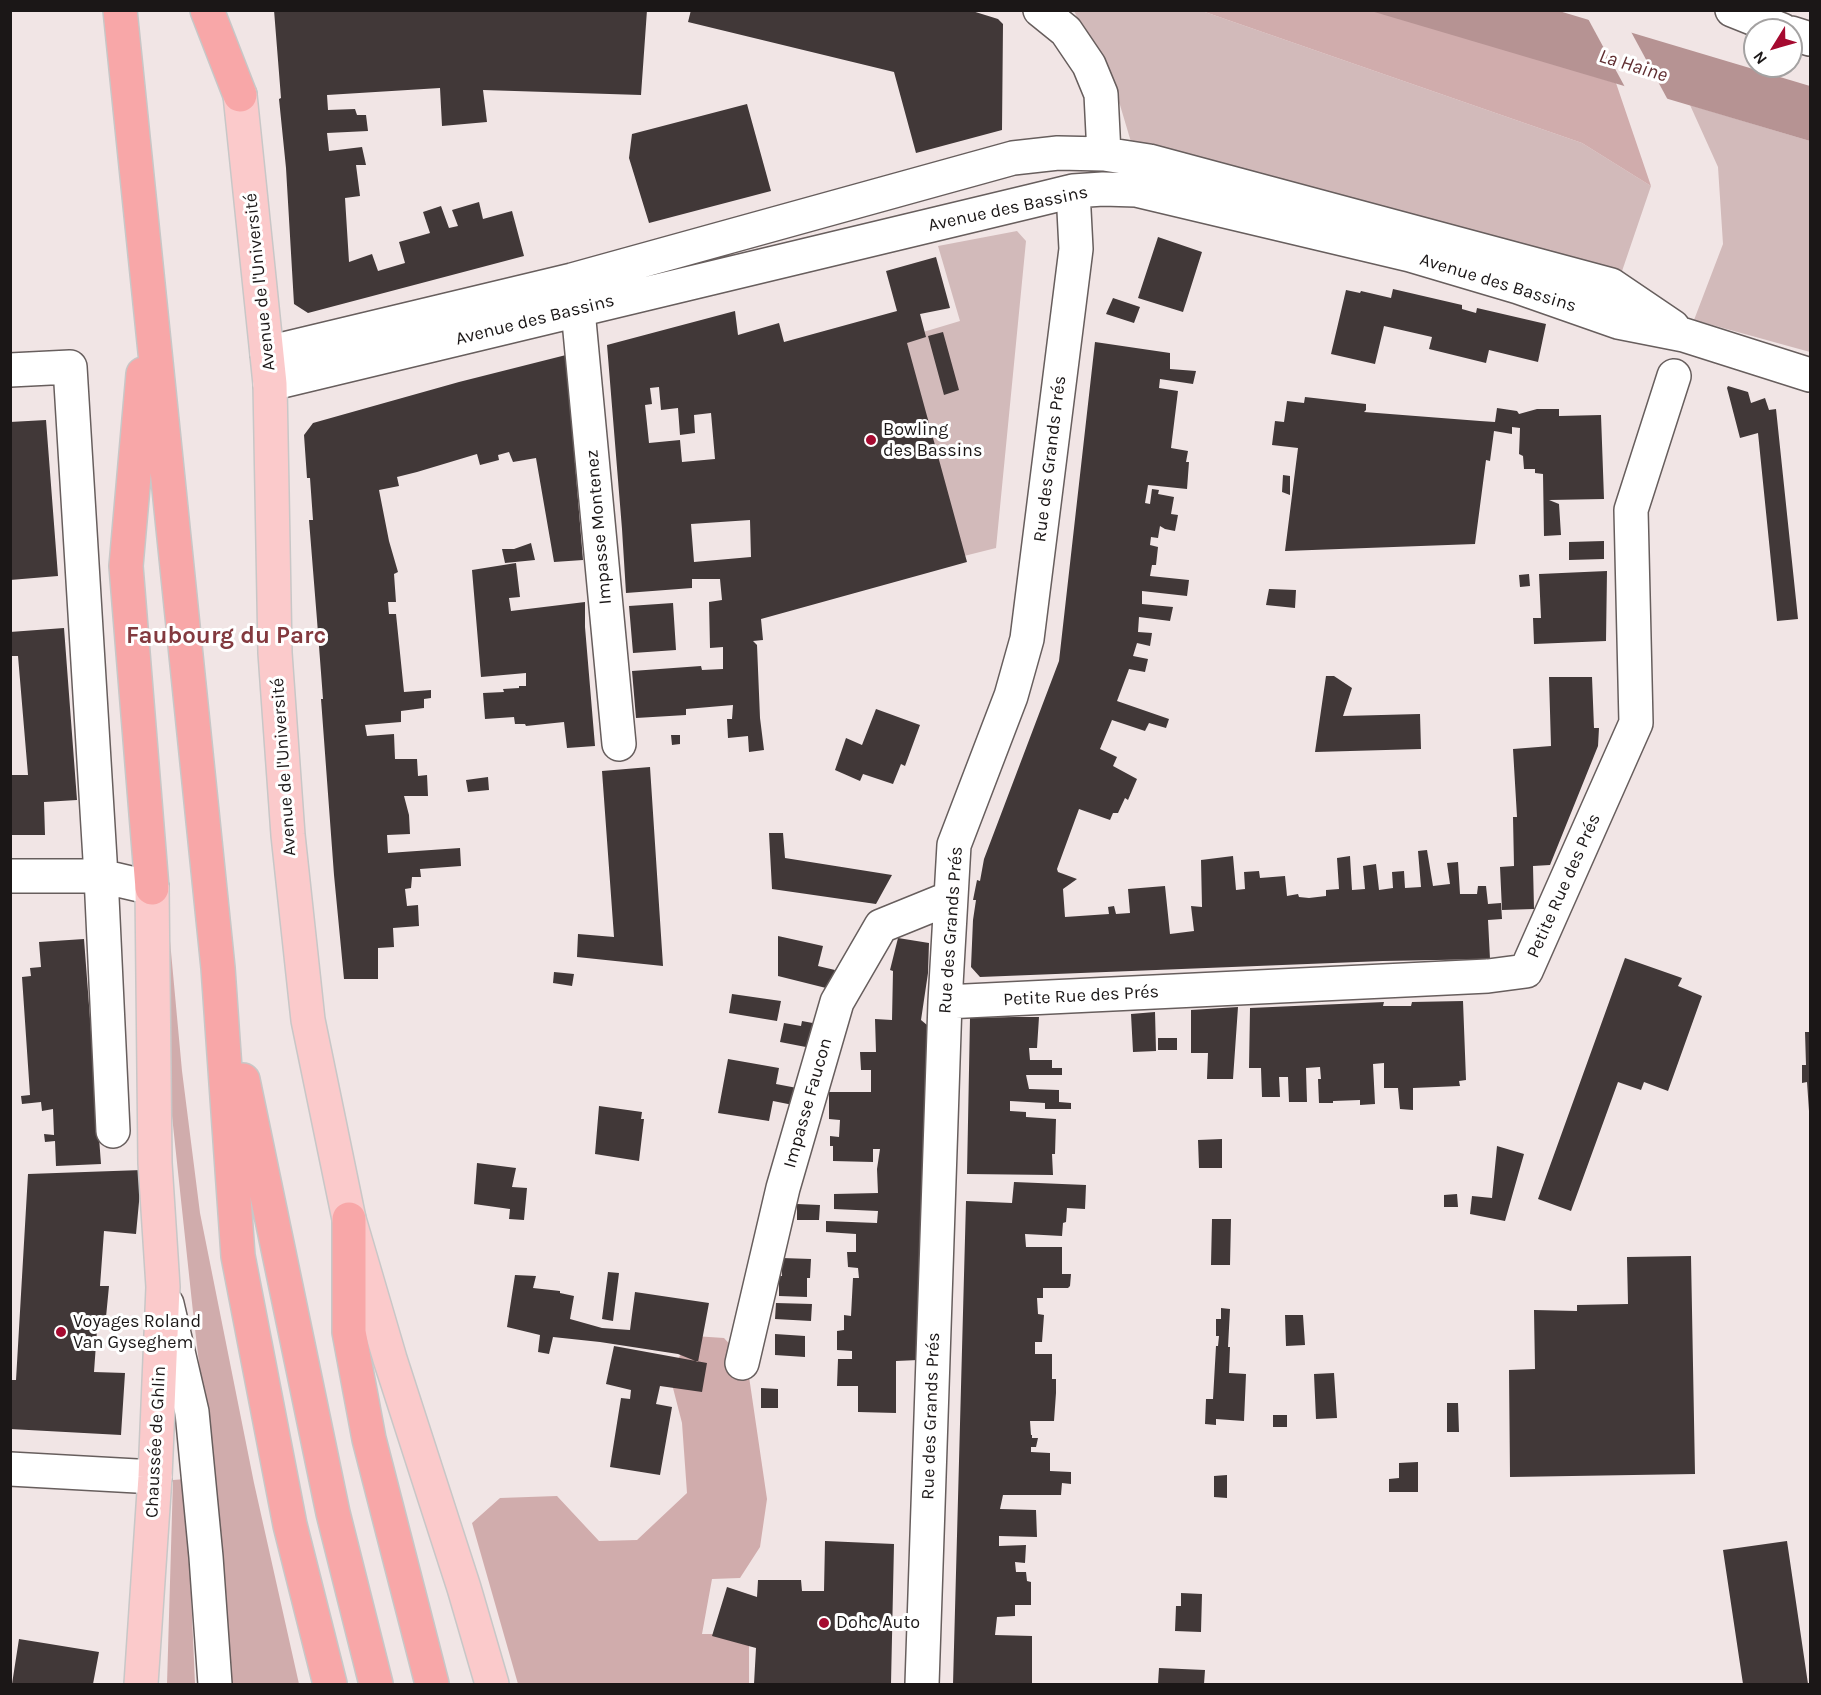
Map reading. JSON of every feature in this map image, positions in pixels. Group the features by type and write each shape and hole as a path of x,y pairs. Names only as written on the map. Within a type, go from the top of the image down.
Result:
{"highway":[{"path":"120,10 218,968 238,1256 290,1525 330,1684"},
{"path":"207,10 240,95"},
{"path":"150,294 126,566 152,888"},
{"path":"218,968 279,1248 333,1513 376,1684"},
{"path":"349,1220 349,1332 369,1439 432,1684"}],"main road":[{"name":"Avenue de l'Université","path":"240,95 269,368 275,653 288,835 308,1020 349,1220 492,1684"},
{"name":"Chaussée de Ghlin","path":"141,1684 155,1477 163,1287 155,1163 152,888"}],"street":[{"path":"1040,10 1066,31 1089,65 1101,94 1104,154"},
{"path":"1732,10 1752,18"},
{"path":"269,368 572,280 1013,158 1058,153 1104,154 1149,161 1611,285 1684,335"},
{"name":"Avenue des Bassins","path":"269,368 578,310 1073,191 1103,189 1136,190 1410,255 1518,287 1618,322 1684,335 1810,375"},
{"name":"Rue des Grands Prés","path":"922,1684 945,1002 954,845 1011,696 1027,639 1076,249 1073,191"},
{"name":"Impasse Montenez","path":"578,310 619,744"},
{"path":"10,370 70,367 101,876 113,1131"},
{"name":"Petite Rue des Prés","path":"945,1002 1488,976 1527,971 1636,723 1631,510 1674,376"},
{"path":"10,876 101,876 152,888"},
{"name":"Impasse Faucon","path":"742,1363 783,1188 837,1002 881,926 950,898"},
{"path":"163,1287 192,1412 215,1684"},
{"path":"10,1468 155,1477"}],"shaded area":[{"path":"1074,11 1202,11 1582,143 1651,186 1620,277 1287,180 1131,142 1120,105"},
{"path":"1202,11 1379,11 1616,83 1651,186 1582,143"},
{"path":"1690,105 1810,141 1810,352 1694,320 1723,244 1718,167"},
{"path":"1017,231 1026,241 996,548 960,557 900,339 960,321 938,246"},
{"path":"170,941 182,1071 200,1213 254,1483 299,1684 229,1684 226,1592 169,1088"},
{"path":"694,1336 724,1338 747,1363 767,1499 760,1547 740,1578 712,1579 702,1634 749,1634 749,1684 518,1684 472,1523 500,1498 557,1496 599,1541 637,1540 687,1493 682,1423 673,1388 677,1360"},
{"path":"186,1479 195,1684 167,1684 173,1480"}],"water":[{"name":"La Haine","path":"1371,11 1559,11 1743,66 1743,78 1783,78 1810,86 1810,141"}],"pier":[{"path":"1586,15 1629,28 1669,102 1626,89"}],"building":[{"path":"274,10 647,10 641,95 483,90 487,122 442,126 440,88 327,95 328,110 355,109 357,115 366,115 368,131 327,133 329,151 362,147 366,165 356,165 360,196 345,198 349,262 372,254 378,271 405,263 399,242 430,233 423,212 441,206 449,228 458,226 452,210 479,202 483,219 512,211 524,256 308,313 294,304"},
{"path":"691,10 969,10 998,19 1003,24 1002,130 916,153 894,72 688,22"},
{"path":"747,104 771,191 649,223 629,158 632,134"},
{"path":"1158,237 1202,252 1183,312 1138,298"},
{"path":"936,257 950,308 920,314 926,337 907,343 967,562 761,619 763,640 753,641 757,645 760,718 764,750 749,752 748,736 728,738 727,719 732,719 733,705 686,709 686,715 636,718 632,671 701,666 702,670 723,669 723,647 710,648 709,602 722,600 720,579 692,579 692,588 626,593 607,345 735,311 738,335 779,323 784,342 897,311 886,271","holes":["659,387 661,410 678,408 680,435 695,433 694,415 711,413 715,459 682,462 680,440 649,443 645,405 652,404 650,388","750,520 751,557 694,562 691,524"]},
{"path":"1393,289 1462,305 1462,309 1476,313 1477,308 1546,324 1538,362 1489,350 1486,363 1429,349 1432,337 1384,326 1375,364 1331,354 1346,290 1391,298"},
{"path":"1113,298 1140,307 1134,323 1106,314"},
{"path":"943,332 959,390 944,395 928,336"},
{"path":"1095,342 1170,353 1170,369 1196,371 1193,384 1160,379 1159,388 1178,391 1171,448 1188,451 1187,489 1148,485 1145,503 1150,504 1152,489 1159,490 1158,494 1174,497 1171,514 1178,515 1175,531 1160,526 1158,538 1151,537 1150,545 1158,547 1156,565 1152,565 1150,576 1189,580 1187,596 1142,591 1142,604 1173,607 1170,621 1139,617 1138,632 1152,633 1150,646 1137,643 1133,656 1148,659 1145,672 1129,669 1117,701 1169,719 1166,728 1149,723 1145,731 1112,720 1100,749 1117,757 1113,766 1137,779 1128,800 1125,798 1118,813 1113,813 1110,820 1079,809 1057,869 1058,872 1077,879 1063,889 1065,917 1109,914 1108,907 1114,906 1116,914 1130,913 1128,889 1165,886 1170,934 1194,931 1191,906 1202,907 1201,860 1233,856 1236,890 1245,889 1244,872 1259,871 1260,878 1285,876 1287,896 1298,894 1299,897 1309,898 1326,896 1326,890 1339,889 1337,858 1350,856 1352,890 1365,889 1363,866 1376,864 1379,890 1393,888 1392,872 1404,871 1405,888 1421,887 1418,851 1427,850 1433,886 1450,884 1447,863 1458,862 1460,894 1477,894 1478,886 1486,886 1488,904 1501,903 1502,919 1488,920 1490,959 980,977 971,967 976,900 973,900 977,880 980,881 984,859 1059,661"},
{"path":"566,355 583,560 554,562 536,458 513,462 509,452 498,455 499,460 480,465 477,454 397,477 399,486 379,490 398,572 394,574 396,602 388,602 389,614 396,614 404,692 431,690 431,698 424,699 424,708 401,711 401,722 365,725 367,736 394,734 395,759 417,759 418,776 427,775 428,796 404,796 409,815 410,834 387,835 388,853 460,848 461,866 420,869 421,877 412,877 411,888 405,889 407,906 418,905 419,926 393,928 394,947 378,948 378,979 344,979 321,699 323,699 309,520 313,520 310,478 307,478 304,435 313,423"},
{"path":"1728,386 1748,392 1751,403 1765,398 1769,410 1776,409 1798,619 1777,621 1758,433 1740,438"},
{"path":"1305,397 1366,404 1364,412 1495,422 1497,408 1517,411 1519,414 1537,409 1559,409 1559,416 1601,415 1604,499 1549,500 1559,504 1561,535 1544,536 1543,474 1535,473 1535,469 1524,469 1523,456 1519,454 1520,428 1512,427 1512,434 1494,431 1490,461 1486,460 1475,544 1285,551 1298,448 1272,445 1275,421 1284,422 1287,401 1304,403"},
{"path":"46,420 58,576 10,580 10,422"},
{"path":"1283,475 1290,476 1290,495 1282,492"},
{"path":"1604,541 1604,559 1569,560 1569,542"},
{"path":"531,543 535,560 505,563 502,549 514,549"},
{"path":"516,563 520,597 509,598 511,611 585,602 595,746 567,748 564,722 526,726 515,724 514,717 485,719 483,693 504,692 503,689 526,686 526,673 481,677 472,570"},
{"path":"1607,571 1606,641 1534,644 1533,618 1541,618 1539,574"},
{"path":"1529,574 1530,586 1520,587 1519,575"},
{"path":"1269,589 1296,590 1295,608 1266,605"},
{"path":"673,603 676,650 633,653 629,606"},
{"path":"64,628 77,800 44,802 45,835 10,835 10,775 28,775 18,656 10,656 10,632"},
{"path":"1326,676 1334,676 1352,688 1343,716 1420,714 1421,749 1315,752"},
{"path":"1549,677 1592,677 1594,728 1599,728 1598,746 1550,865 1533,866 1534,909 1502,910 1500,867 1514,866 1513,817 1517,817 1513,749 1551,746"},
{"path":"876,709 920,725 905,766 901,764 893,784 863,774 860,781 835,770 846,738 862,745"},
{"path":"671,735 680,735 680,744 672,745"},
{"path":"650,767 663,966 577,957 578,934 614,937 602,771"},
{"path":"488,777 489,790 468,792 466,780"},
{"path":"769,833 783,833 785,858 892,875 876,904 772,889"},
{"path":"778,936 823,946 818,966 835,970 830,989 778,976"},
{"path":"898,938 929,943 928,973 921,1020 927,1025 918,1360 896,1361 896,1413 858,1412 858,1386 837,1386 838,1359 852,1359 852,1351 837,1350 837,1331 844,1330 844,1315 851,1316 853,1278 859,1278 858,1268 848,1267 847,1252 856,1252 856,1234 826,1232 826,1221 877,1223 878,1211 834,1209 834,1194 878,1193 877,1169 880,1149 873,1149 873,1162 833,1161 830,1136 839,1137 840,1120 829,1119 829,1092 871,1092 871,1070 861,1070 860,1052 876,1052 875,1019 892,1020 893,971 890,970"},
{"path":"84,939 101,1164 56,1166 55,1141 45,1142 44,1134 54,1135 53,1109 42,1111 41,1102 22,1104 21,1096 30,1095 22,977 31,976 30,968 41,967 39,942"},
{"path":"1625,958 1682,978 1678,986 1702,996 1668,1091 1644,1082 1641,1090 1618,1082 1571,1211 1538,1199"},
{"path":"554,972 574,974 572,986 553,983"},
{"path":"732,994 781,1001 777,1021 729,1013"},
{"path":"1463,1001 1466,1080 1459,1081 1460,1086 1413,1088 1413,1110 1400,1109 1398,1088 1384,1088 1384,1063 1373,1064 1375,1104 1360,1105 1360,1100 1319,1103 1320,1067 1306,1068 1307,1102 1289,1102 1288,1077 1279,1077 1280,1097 1262,1097 1261,1068 1249,1068 1250,1008 1384,1002 1383,1006 1411,1006 1412,1002"},
{"path":"1238,1007 1233,1079 1207,1079 1208,1053 1191,1053 1191,1010"},
{"path":"1155,1012 1156,1051 1133,1052 1131,1014"},
{"path":"1039,1017 1037,1048 1029,1048 1030,1060 1052,1060 1052,1068 1062,1068 1062,1075 1026,1075 1029,1089 1059,1090 1059,1102 1071,1103 1071,1109 1045,1109 1045,1103 1010,1101 1010,1111 1026,1112 1026,1117 1056,1119 1055,1154 1052,1154 1053,1175 967,1174 970,1018"},
{"path":"802,1021 818,1024 811,1048 780,1042 784,1023 801,1026"},
{"path":"1805,1032 1810,1032 1810,1111 1807,1082 1802,1083 1802,1065 1806,1065"},
{"path":"1158,1038 1177,1038 1177,1050 1158,1050"},
{"path":"728,1059 779,1068 776,1084 797,1088 793,1105 773,1101 769,1121 718,1113"},
{"path":"599,1106 642,1112 641,1119 644,1119 639,1161 595,1154"},
{"path":"1222,1139 1222,1168 1199,1168 1198,1140"},
{"path":"1497,1146 1524,1154 1505,1221 1470,1214 1472,1196 1492,1198"},
{"path":"477,1163 516,1168 512,1187 527,1188 524,1220 509,1219 510,1209 474,1204"},
{"path":"142,1170 136,1234 104,1231 100,1286 109,1286 106,1317 98,1316 94,1372 125,1373 121,1435 10,1429 10,1380 16,1380 28,1174"},
{"path":"1014,1182 1086,1185 1085,1209 1067,1208 1062,1236 1025,1234 1026,1247 1062,1247 1062,1274 1071,1274 1068,1288 1043,1288 1043,1298 1037,1298 1038,1314 1044,1315 1042,1342 1035,1342 1035,1354 1052,1354 1052,1379 1056,1379 1056,1393 1054,1421 1030,1421 1032,1438 1038,1438 1036,1447 1031,1447 1031,1452 1050,1453 1050,1471 1071,1472 1071,1484 1062,1483 1061,1495 1003,1495 1000,1509 1036,1510 1037,1537 999,1536 999,1546 1026,1545 1025,1563 1015,1562 1016,1572 1026,1572 1027,1581 1031,1582 1031,1605 1015,1605 1015,1616 997,1617 995,1635 1032,1636 1032,1684 953,1684 966,1201 1012,1203"},
{"path":"1457,1194 1458,1207 1444,1207 1444,1195"},
{"path":"797,1204 820,1205 819,1220 797,1220"},
{"path":"1212,1219 1231,1219 1230,1265 1211,1265"},
{"path":"1691,1256 1695,1474 1510,1477 1509,1370 1535,1369 1534,1310 1577,1311 1577,1305 1628,1304 1627,1257"},
{"path":"782,1258 811,1259 810,1278 807,1278 807,1297 779,1296"},
{"path":"608,1272 619,1273 613,1321 602,1319"},
{"path":"515,1275 536,1276 533,1288 560,1291 560,1293 574,1296 570,1319 602,1328 630,1330 635,1292 709,1303 698,1362 678,1354 553,1337 549,1354 538,1352 540,1335 507,1327"},
{"path":"776,1303 812,1304 811,1321 775,1319"},
{"path":"1221,1308 1230,1309 1229,1373 1246,1374 1244,1421 1216,1419 1216,1425 1205,1424 1206,1399 1213,1399 1216,1346 1218,1346 1219,1336 1216,1336 1216,1319 1221,1319"},
{"path":"1285,1315 1303,1315 1305,1345 1286,1346"},
{"path":"775,1334 805,1336 805,1357 775,1355"},
{"path":"614,1346 707,1363 702,1392 660,1386 656,1404 672,1407 660,1475 610,1467 621,1398 630,1399 631,1390 606,1384"},
{"path":"1334,1373 1337,1418 1316,1419 1314,1374"},
{"path":"761,1388 778,1389 778,1408 761,1408"},
{"path":"1447,1403 1458,1403 1459,1432 1447,1432"},
{"path":"1273,1415 1287,1415 1287,1427 1273,1427"},
{"path":"1418,1462 1418,1492 1389,1492 1389,1479 1399,1478 1399,1463"},
{"path":"1227,1475 1227,1498 1214,1497 1214,1476"},
{"name":"Dohc Auto","path":"825,1541 894,1544 891,1684 754,1684 756,1648 712,1636 727,1587 757,1597 758,1580 801,1580 802,1591 824,1591"},
{"path":"1787,1541 1808,1684 1743,1684 1723,1550"},
{"path":"1181,1593 1202,1594 1201,1632 1175,1631 1176,1606 1181,1606"},
{"path":"19,1639 99,1652 93,1684 12,1684"},
{"path":"1159,1668 1205,1670 1204,1684 1158,1684"}],"place":[{"name":"Bowling des Bassins","path":"871,440"},
{"name":"Voyages Roland Van Gyseghem","path":"61,1332"},
{"name":"Dohc Auto","path":"824,1623"}],"district":[{"name":"Faubourg du Parc","path":"226,636"}]}
